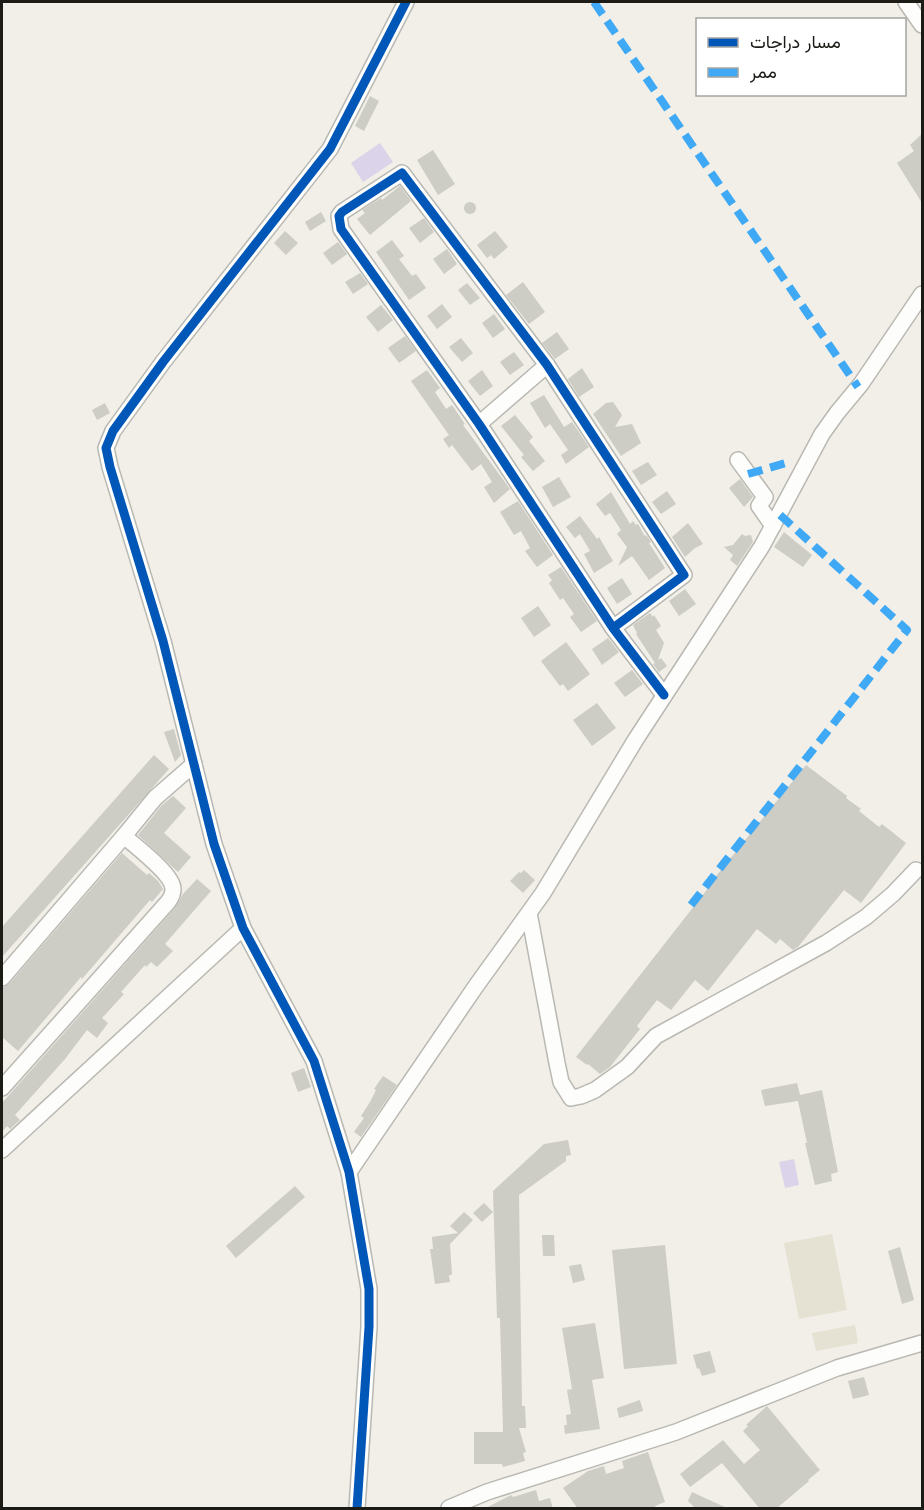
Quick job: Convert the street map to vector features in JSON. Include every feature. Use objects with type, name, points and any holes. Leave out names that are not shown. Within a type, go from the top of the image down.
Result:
[{"type":"street","points":[[357,1509],[369,1327],[369,1289],[349,1172],[314,1061],[243,928],[214,844],[163,641],[107,456],[108,440],[163,362],[330,149],[406,2]]},
{"type":"street","points":[[906,2],[922,26]]},
{"type":"street","points":[[613,628],[684,575],[547,365],[402,173],[342,212],[339,216],[341,229],[479,424],[613,628],[664,695]]},
{"type":"street","points":[[349,1172],[476,986],[529,913],[664,695],[705,636],[773,526],[827,427],[861,384],[922,294]]},
{"type":"street","points":[[479,424],[547,365]]},
{"type":"street","points":[[738,460],[765,497],[759,506],[773,526]]},
{"type":"street","points":[[2,978],[155,798],[194,764]]},
{"type":"street","points":[[2,1088],[174,891],[166,875],[124,836]]},
{"type":"street","points":[[529,913],[561,1082],[571,1098],[595,1089],[627,1067],[656,1036],[826,943],[866,917],[916,870]]},
{"type":"street","points":[[2,1150],[243,928]]},
{"type":"street","points":[[449,1509],[487,1492],[676,1432],[837,1368],[922,1344]]},
{"type":"shaded area","points":[[380,143],[393,162],[363,182],[351,163]]},
{"type":"shaded area","points":[[794,1159],[799,1185],[785,1188],[779,1162]]},
{"type":"shaded area","points":[[832,1234],[847,1310],[799,1319],[784,1243]]},
{"type":"shaded area","points":[[855,1325],[858,1343],[816,1351],[812,1333]]},
{"type":"building","points":[[370,96],[379,101],[364,131],[355,126]]},
{"type":"building","points":[[922,134],[922,203],[897,163],[914,151],[910,145]]},
{"type":"building","points":[[433,150],[455,184],[438,195],[417,160]]},
{"type":"building","points":[[400,186],[411,201],[370,235],[357,219],[365,213],[362,210],[381,198],[382,200]]},
{"type":"building","points":[[472,202],[476,208],[472,214],[468,214],[464,206]]},
{"type":"building","points":[[321,212],[326,221],[310,231],[305,222]]},
{"type":"building","points":[[424,218],[434,232],[420,243],[409,228]]},
{"type":"building","points":[[285,231],[298,243],[286,255],[274,243]]},
{"type":"building","points":[[495,231],[508,247],[494,259],[491,255],[487,258],[477,245]]},
{"type":"building","points":[[392,240],[404,256],[399,259],[412,276],[416,274],[426,288],[409,300],[376,252]]},
{"type":"building","points":[[338,242],[347,254],[332,265],[323,253]]},
{"type":"building","points":[[447,249],[457,264],[444,274],[433,259]]},
{"type":"building","points":[[360,273],[368,284],[353,294],[345,282]]},
{"type":"building","points":[[523,282],[545,312],[529,324],[506,295]]},
{"type":"building","points":[[467,283],[480,298],[470,305],[458,290]]},
{"type":"building","points":[[442,304],[452,317],[437,329],[427,316]]},
{"type":"building","points":[[381,305],[393,320],[378,332],[366,317]]},
{"type":"building","points":[[494,314],[505,329],[493,338],[482,323]]},
{"type":"building","points":[[557,332],[569,349],[555,359],[542,343]]},
{"type":"building","points":[[405,336],[416,351],[399,363],[388,348]]},
{"type":"building","points":[[461,338],[473,353],[462,362],[449,347]]},
{"type":"building","points":[[514,352],[524,365],[510,375],[500,362]]},
{"type":"building","points":[[582,368],[594,387],[579,397],[568,379]]},
{"type":"building","points":[[427,370],[440,388],[435,392],[446,409],[452,405],[465,424],[463,425],[510,489],[494,503],[484,487],[492,482],[481,464],[472,471],[452,445],[449,448],[443,439],[449,435],[411,381]]},
{"type":"building","points":[[482,370],[493,386],[480,396],[468,381]]},
{"type":"building","points":[[544,395],[564,427],[572,422],[589,447],[566,464],[561,455],[568,450],[550,424],[545,428],[530,403]]},
{"type":"building","points":[[613,402],[622,415],[615,427],[632,424],[641,443],[621,456],[593,414],[606,403]]},
{"type":"building","points":[[105,403],[110,413],[97,420],[92,410]]},
{"type":"building","points":[[515,415],[533,437],[529,441],[545,461],[533,471],[521,457],[524,455],[501,426]]},
{"type":"building","points":[[648,462],[657,475],[641,485],[632,471]]},
{"type":"building","points":[[559,477],[571,497],[553,507],[542,487]]},
{"type":"building","points":[[740,479],[753,497],[744,507],[729,488]]},
{"type":"building","points":[[667,491],[676,504],[661,514],[652,502]]},
{"type":"building","points":[[611,492],[630,524],[633,521],[636,525],[638,524],[647,536],[665,568],[649,580],[632,556],[618,566],[627,547],[617,534],[621,530],[610,513],[605,516],[596,504]]},
{"type":"building","points":[[518,501],[553,555],[537,567],[525,551],[530,548],[521,531],[514,535],[500,512]]},
{"type":"building","points":[[580,516],[597,539],[599,537],[613,561],[594,573],[584,554],[590,551],[580,534],[575,538],[566,527]]},
{"type":"building","points":[[688,523],[703,544],[685,557],[672,537]]},
{"type":"building","points":[[784,532],[812,555],[803,567],[774,547]]},
{"type":"building","points":[[742,534],[751,535],[753,542],[737,566],[730,560],[733,555],[724,547],[733,545]]},
{"type":"building","points":[[561,567],[597,621],[581,632],[570,617],[574,614],[563,598],[560,600],[549,583],[552,580],[548,575]]},
{"type":"building","points":[[622,578],[632,594],[617,604],[607,588]]},
{"type":"building","points":[[685,589],[696,604],[679,616],[669,601]]},
{"type":"building","points":[[538,606],[551,625],[534,637],[521,618]]},
{"type":"building","points":[[650,613],[661,626],[656,630],[664,643],[658,660],[661,658],[667,666],[659,672],[633,625]]},
{"type":"building","points":[[608,638],[619,652],[602,665],[592,649]]},
{"type":"building","points":[[566,642],[590,674],[568,691],[563,684],[560,686],[541,661]]},
{"type":"building","points":[[632,670],[643,684],[625,697],[614,683]]},
{"type":"building","points":[[597,703],[616,728],[592,746],[573,720]]},
{"type":"building","points":[[174,729],[181,755],[175,762],[164,732]]},
{"type":"building","points":[[154,755],[169,769],[2,957],[2,927]]},
{"type":"building","points":[[806,765],[847,796],[846,798],[861,809],[859,811],[879,827],[882,824],[906,843],[861,903],[844,890],[798,947],[793,950],[780,939],[776,944],[757,929],[708,991],[695,980],[671,1010],[657,1000],[637,1026],[640,1029],[610,1067],[600,1074],[576,1057],[708,886]]},
{"type":"building","points":[[173,796],[186,808],[164,833],[191,857],[178,872],[138,835],[162,805]]},
{"type":"building","points":[[122,853],[147,875],[149,873],[163,889],[152,902],[150,900],[82,979],[81,977],[18,1051],[2,1037],[2,988],[9,984]]},
{"type":"building","points":[[524,870],[535,880],[523,893],[510,881]]},
{"type":"building","points":[[197,879],[211,891],[165,944],[173,951],[157,967],[151,962],[146,967],[145,965],[121,992],[124,994],[102,1018],[108,1023],[97,1038],[87,1030],[65,1059],[15,1115],[20,1120],[10,1129],[7,1126],[2,1132],[2,1103],[175,908],[183,894]]},
{"type":"building","points":[[304,1068],[311,1087],[298,1092],[291,1073]]},
{"type":"building","points":[[383,1076],[397,1085],[361,1137],[354,1132],[364,1118],[361,1116]]},
{"type":"building","points":[[797,1083],[800,1095],[822,1090],[838,1172],[831,1174],[832,1181],[815,1185],[798,1101],[765,1106],[761,1090]]},
{"type":"building","points":[[568,1140],[571,1155],[566,1156],[566,1161],[519,1195],[522,1406],[525,1406],[526,1428],[519,1428],[526,1452],[523,1453],[525,1461],[503,1467],[502,1464],[474,1464],[474,1432],[503,1432],[493,1191],[544,1144]]},
{"type":"building","points":[[295,1186],[305,1197],[236,1258],[226,1246]]},
{"type":"building","points":[[484,1203],[493,1212],[482,1222],[473,1213]]},
{"type":"building","points":[[464,1212],[473,1220],[450,1244],[452,1275],[449,1275],[450,1282],[435,1284],[430,1249],[433,1249],[432,1237],[458,1233],[450,1226]]},
{"type":"building","points":[[542,1235],[554,1235],[555,1256],[543,1256]]},
{"type":"building","points":[[665,1245],[677,1364],[624,1369],[612,1250]]},
{"type":"building","points":[[900,1247],[914,1300],[902,1304],[888,1251]]},
{"type":"building","points":[[581,1264],[585,1280],[573,1283],[569,1266]]},
{"type":"building","points":[[595,1323],[604,1378],[592,1380],[600,1429],[565,1434],[566,1415],[571,1414],[567,1390],[572,1389],[562,1328]]},
{"type":"building","points":[[710,1351],[716,1372],[702,1376],[699,1368],[697,1369],[693,1355]]},
{"type":"building","points":[[864,1377],[869,1395],[853,1399],[848,1381]]},
{"type":"building","points":[[640,1400],[643,1411],[619,1418],[617,1408]]},
{"type":"building","points":[[767,1406],[820,1470],[776,1509],[760,1509],[722,1463],[690,1487],[680,1474],[723,1440],[744,1464],[760,1450],[743,1431],[748,1426],[746,1425]]},
{"type":"building","points":[[648,1452],[665,1502],[655,1506],[657,1509],[578,1509],[563,1488],[588,1471],[604,1466],[606,1474],[624,1468],[622,1461]]},
{"type":"building","points":[[536,1490],[539,1501],[550,1498],[553,1509],[484,1509],[511,1495],[513,1497]]},
{"type":"building","points":[[692,1492],[729,1509],[696,1509],[688,1501]]},
{"type":"marked path","points":[[594,2],[858,387]]},
{"type":"marked path","points":[[748,474],[789,462]]},
{"type":"marked path","points":[[691,905],[907,630],[779,514]]},
{"type":"cycle path","points":[[357,1508],[369,1327],[369,1289],[349,1172],[314,1061],[243,928],[214,844],[163,641],[106,448],[113,431],[163,362],[330,149],[406,2]]},
{"type":"cycle path","points":[[613,628],[684,575],[547,365],[402,173],[342,212],[339,216],[341,229],[479,424],[613,628],[664,695]]}]
